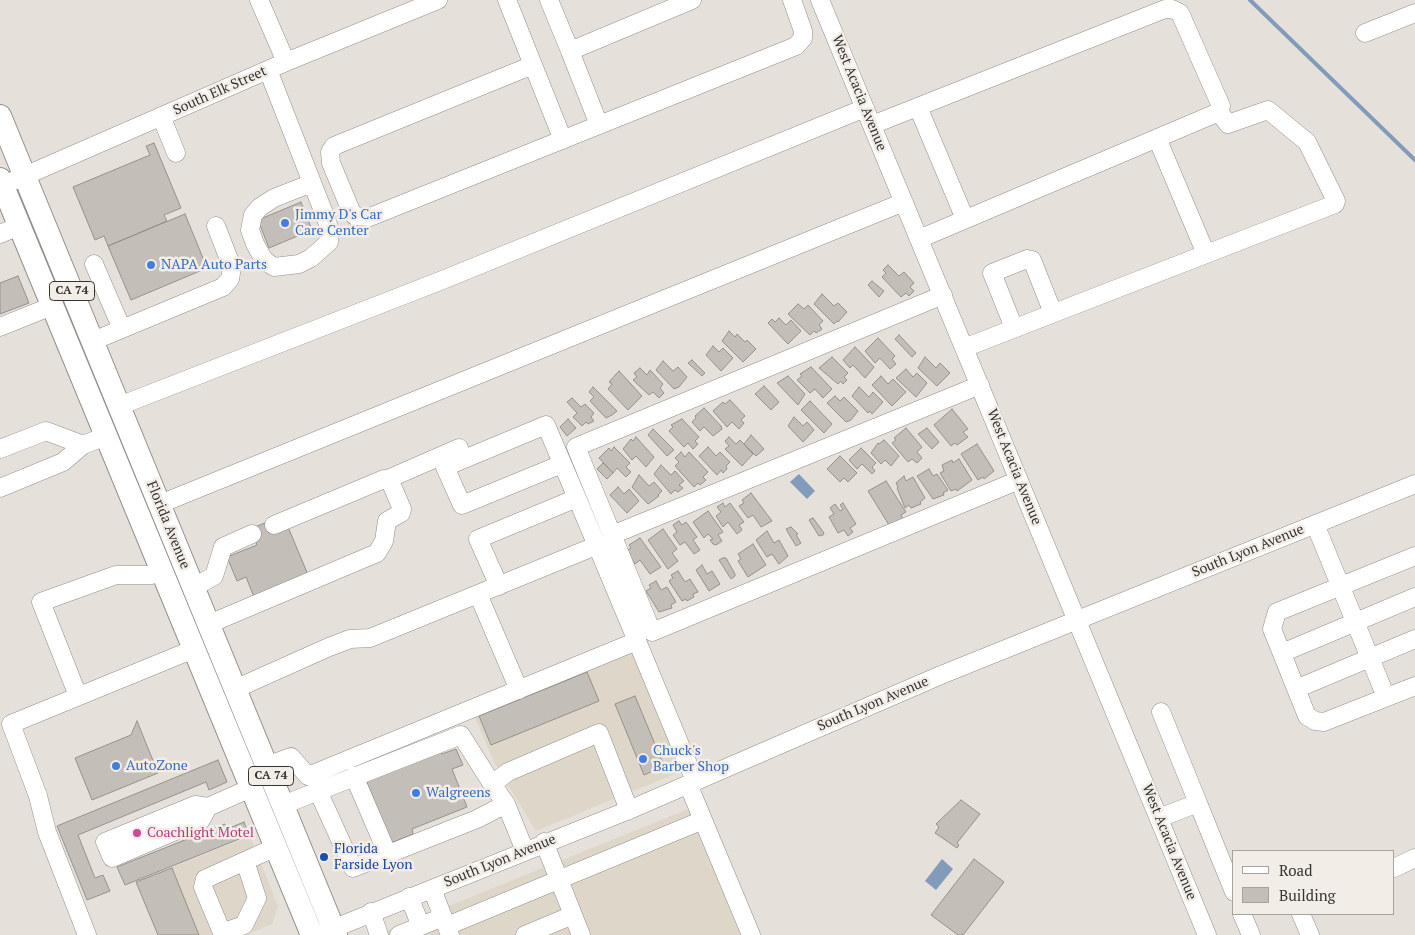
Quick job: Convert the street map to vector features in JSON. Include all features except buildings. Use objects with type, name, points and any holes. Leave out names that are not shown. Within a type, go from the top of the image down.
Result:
[{"type":"main road","name":"Florida Avenue","points":[[0,116],[283,805],[329,933]]},
{"type":"main road","name":"Florida Avenue","points":[[1,182],[10,230],[52,306],[312,935]]},
{"type":"main road","points":[[106,436],[115,433],[123,445],[179,577],[209,624]]},
{"type":"street","name":"South Elk Street","points":[[1,182],[25,176],[286,62],[438,0]]},
{"type":"street","points":[[506,0],[563,140]]},
{"type":"street","points":[[549,0],[599,125]]},
{"type":"street","points":[[570,50],[692,0]]},
{"type":"street","points":[[532,65],[337,144],[330,152],[331,163],[353,214],[366,218],[796,46],[803,38],[803,31],[792,0]]},
{"type":"street","name":"West Acacia Avenue","points":[[820,0],[1207,935]]},
{"type":"street","points":[[262,1],[286,62]]},
{"type":"street","points":[[872,125],[1156,13],[1172,9],[1180,13],[1221,106],[1220,112],[1228,124],[1268,110],[1307,142],[1336,201],[1335,204],[964,348]]},
{"type":"street","points":[[1365,33],[1415,13]]},
{"type":"street","points":[[268,70],[327,221],[330,231],[328,242],[322,250],[300,264],[274,267],[264,260],[255,244],[250,230],[253,215],[260,207],[274,198],[312,183]]},
{"type":"street","points":[[918,106],[965,219]]},
{"type":"street","points":[[120,406],[449,278],[865,108]]},
{"type":"street","points":[[919,239],[1220,112]]},
{"type":"street","points":[[161,116],[176,153]]},
{"type":"street","points":[[1157,138],[1206,254]]},
{"type":"street","points":[[160,504],[904,202]]},
{"type":"street","points":[[93,341],[223,287],[230,279],[232,267],[216,226]]},
{"type":"street","points":[[1014,328],[992,273],[1027,259],[1032,260],[1053,313]]},
{"type":"street","points":[[94,264],[122,329]]},
{"type":"street","points":[[942,295],[576,448],[652,632],[1019,480]]},
{"type":"street","points":[[0,327],[52,306]]},
{"type":"street","points":[[612,535],[980,385]]},
{"type":"street","points":[[274,525],[542,414],[637,641],[692,783],[704,820],[751,935]]},
{"type":"street","points":[[546,424],[445,467],[462,505],[562,464]]},
{"type":"street","points":[[0,449],[46,431],[83,445]]},
{"type":"street","points":[[0,488],[63,462],[83,445],[106,436]]},
{"type":"street","points":[[209,624],[377,553],[384,541],[387,521],[401,513],[402,509],[388,479]]},
{"type":"street","name":"South Lyon Avenue","points":[[329,933],[370,912],[544,842],[630,810],[940,675],[1415,484]]},
{"type":"street","points":[[498,586],[478,540],[577,498]]},
{"type":"street","points":[[1315,524],[1386,697]]},
{"type":"street","points":[[194,587],[214,576],[223,547],[252,534]]},
{"type":"street","points":[[235,689],[329,647],[350,639],[370,638],[598,545]]},
{"type":"street","points":[[1415,556],[1278,612],[1272,629],[1307,716],[1315,721],[1324,722],[1415,686]]},
{"type":"street","points":[[78,696],[41,602],[116,575],[151,575],[162,571]]},
{"type":"street","points":[[478,594],[519,690]]},
{"type":"street","points":[[1282,653],[1415,597]]},
{"type":"street","points":[[1296,689],[1415,639]]},
{"type":"street","points":[[267,766],[291,757],[308,776],[637,641]]},
{"type":"street","points":[[87,935],[47,832],[38,796],[11,724],[194,649]]},
{"type":"street","points":[[1161,712],[1232,887]]},
{"type":"street","points":[[492,784],[508,772],[599,733],[630,810]]},
{"type":"street","points":[[283,805],[461,735],[506,804],[525,851]]},
{"type":"street","points":[[354,776],[388,855]]},
{"type":"street","points":[[208,807],[200,820],[112,858],[105,842],[194,805],[208,807],[252,788]]},
{"type":"street","points":[[318,791],[352,868],[477,820],[506,804]]},
{"type":"street","points":[[1159,818],[1198,803]]},
{"type":"street","points":[[399,935],[421,926],[446,926],[704,820]]},
{"type":"street","points":[[544,842],[581,935]]},
{"type":"street","points":[[245,861],[257,898],[252,913],[244,925],[222,934],[203,887],[204,879],[276,847]]},
{"type":"street","points":[[1395,868],[1415,858]]},
{"type":"street","points":[[432,888],[446,926]]},
{"type":"street","points":[[409,897],[421,926]]},
{"type":"street","points":[[370,912],[379,935]]},
{"type":"street","points":[[525,935],[573,915]]},
{"type":"street","points":[[1242,915],[1251,935]]},
{"type":"street","points":[[1301,915],[1310,935]]},
{"type":"shaded area","points":[[632,648],[682,771],[536,831],[495,764],[474,715]]},
{"type":"shaded area","points":[[706,802],[761,935],[377,935]]},
{"type":"shaded area","points":[[250,836],[278,906],[272,924],[246,935],[158,935],[136,882]]},
{"type":"water","points":[[799,474],[815,491],[807,499],[790,482]]},
{"type":"water","points":[[942,859],[953,869],[936,890],[925,881]]},
{"type":"waterway","points":[[1250,0],[1415,160]]},
{"type":"place","name":"Jimmy D's Car Care Center","points":[[285,223]]},
{"type":"place","name":"NAPA Auto Parts","points":[[151,265]]},
{"type":"place","name":"Chuck's Barber Shop","points":[[643,759]]},
{"type":"place","name":"AutoZone","points":[[116,766]]},
{"type":"place","name":"Walgreens","points":[[416,793]]},
{"type":"place","name":"Coachlight Motel","points":[[137,833]]},
{"type":"place","name":"Florida Farside Lyon","points":[[324,857]]}]
